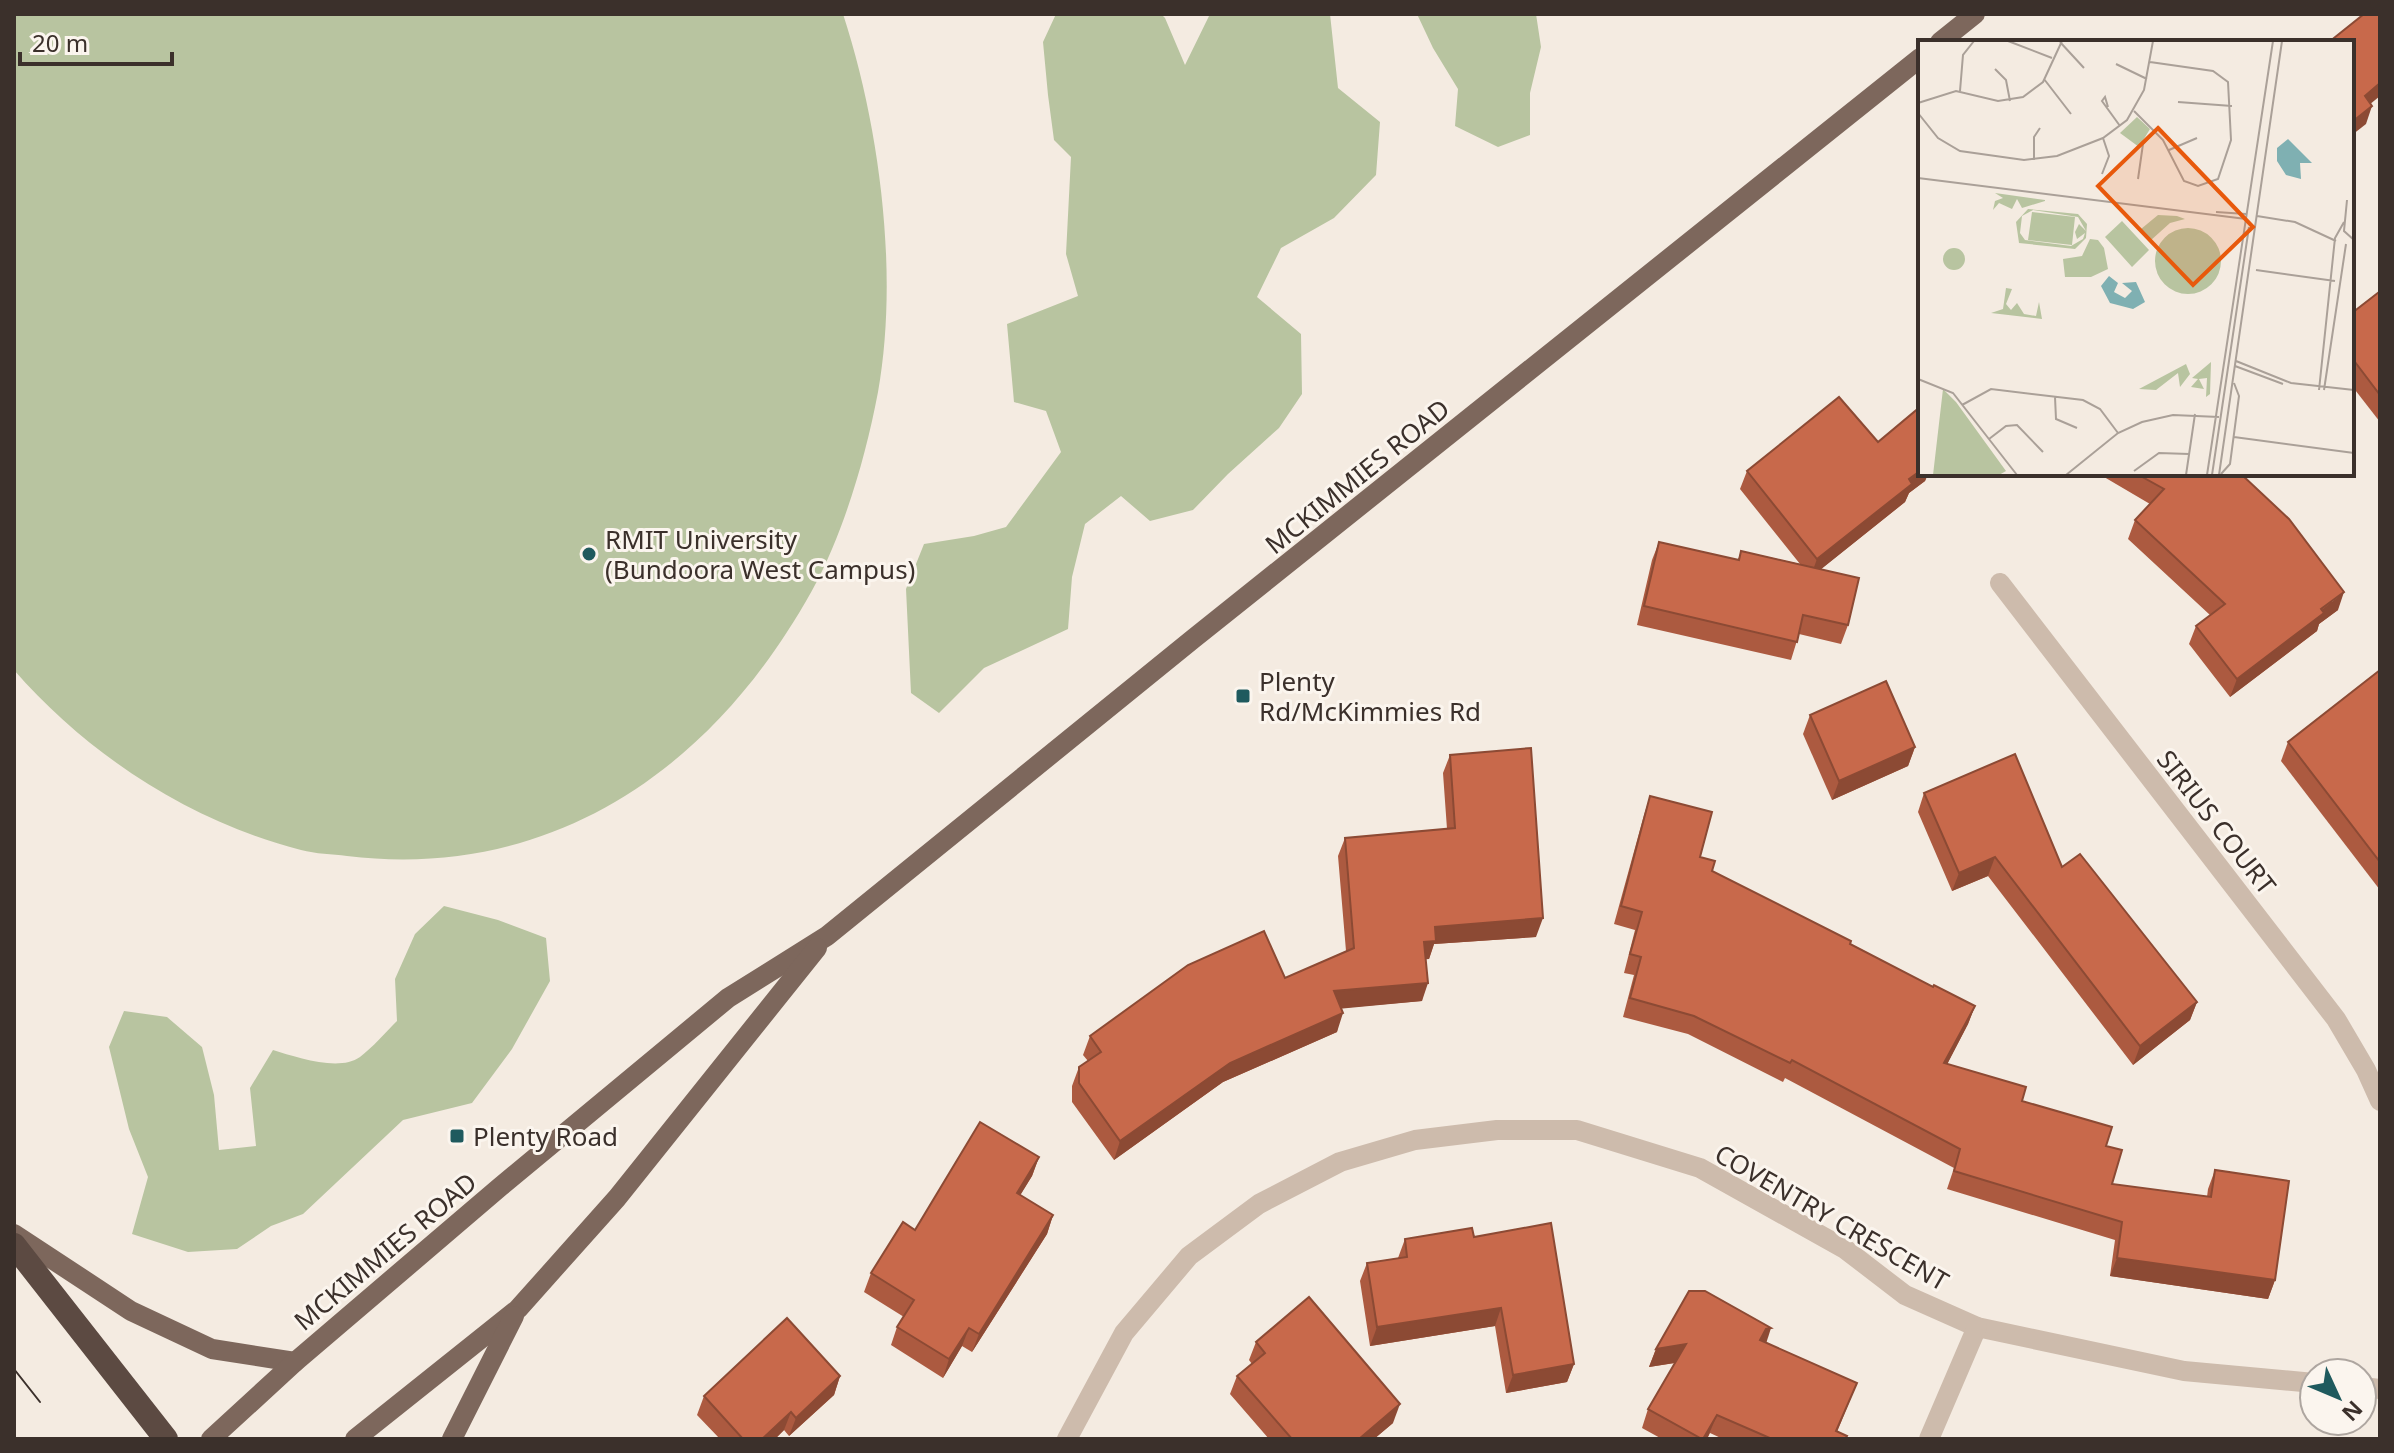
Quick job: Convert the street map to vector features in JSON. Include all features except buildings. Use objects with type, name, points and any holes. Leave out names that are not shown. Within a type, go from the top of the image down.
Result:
[{"type":"highway","points":[[14,1245],[166,1439]]},
{"type":"main road","points":[[1942,40],[1975,14]]},
{"type":"main road","name":"MCKIMMIES ROAD","points":[[211,1439],[295,1362],[500,1187],[728,998],[827,936],[1918,60]]},
{"type":"main road","name":"MCKIMMIES ROAD","points":[[355,1439],[518,1309],[617,1198],[827,936]]},
{"type":"main road","points":[[14,1234],[131,1311],[212,1349],[295,1362]]},
{"type":"main road","points":[[452,1439],[518,1309]]},
{"type":"street","name":"SIRIUS COURT","points":[[2000,583],[2336,1019],[2380,1101]]},
{"type":"street","name":"COVENTRY CRESCENT","points":[[1067,1439],[1124,1333],[1189,1256],[1259,1204],[1340,1162],[1429,1138],[1497,1130],[1577,1130],[1700,1168],[1845,1249],[1905,1295],[1977,1327],[2184,1371],[2298,1382]]},
{"type":"street","points":[[1929,1439],[1977,1327]]},
{"type":"green space","points":[[14,14],[843,14],[867,104],[882,202],[887,299],[878,392],[853,491],[840,530],[817,581],[787,632],[747,687],[703,735],[654,777],[600,810],[542,836],[481,852],[416,859],[347,856],[307,851],[260,838],[181,803],[108,757],[43,701],[14,670]]},
{"type":"green space","points":[[1056,14],[1161,14],[1185,65],[1210,14],[1330,14],[1338,88],[1380,122],[1376,175],[1334,218],[1281,248],[1257,297],[1301,334],[1302,394],[1279,428],[1193,510],[1150,521],[1121,496],[1085,524],[1072,577],[1068,629],[984,668],[939,713],[911,693],[906,589],[924,544],[1006,527],[1061,452],[1046,411],[1014,402],[1007,324],[1078,296],[1066,254],[1071,157],[1054,140],[1043,42]]},
{"type":"green space","points":[[1417,14],[1536,14],[1541,47],[1530,93],[1530,135],[1498,147],[1455,126],[1458,89]]},
{"type":"green space","points":[[444,906],[498,920],[546,938],[550,981],[512,1049],[472,1103],[403,1120],[303,1214],[271,1226],[237,1249],[188,1252],[132,1234],[148,1177],[129,1129],[109,1047],[124,1011],[167,1017],[202,1047],[214,1095],[219,1150],[256,1146],[250,1088],[273,1050],[329,1063],[351,1061],[365,1053],[397,1021],[395,979],[415,934]]},
{"type":"tram line","points":[[14,1369],[40,1402]]},
{"type":"place","name":"RMIT University (Bundoora West Campus)","points":[[589,554]]},
{"type":"place","name":"Plenty Rd/McKimmies Rd","points":[[1243,696]]},
{"type":"place","name":"Plenty Road","points":[[457,1136]]}]
